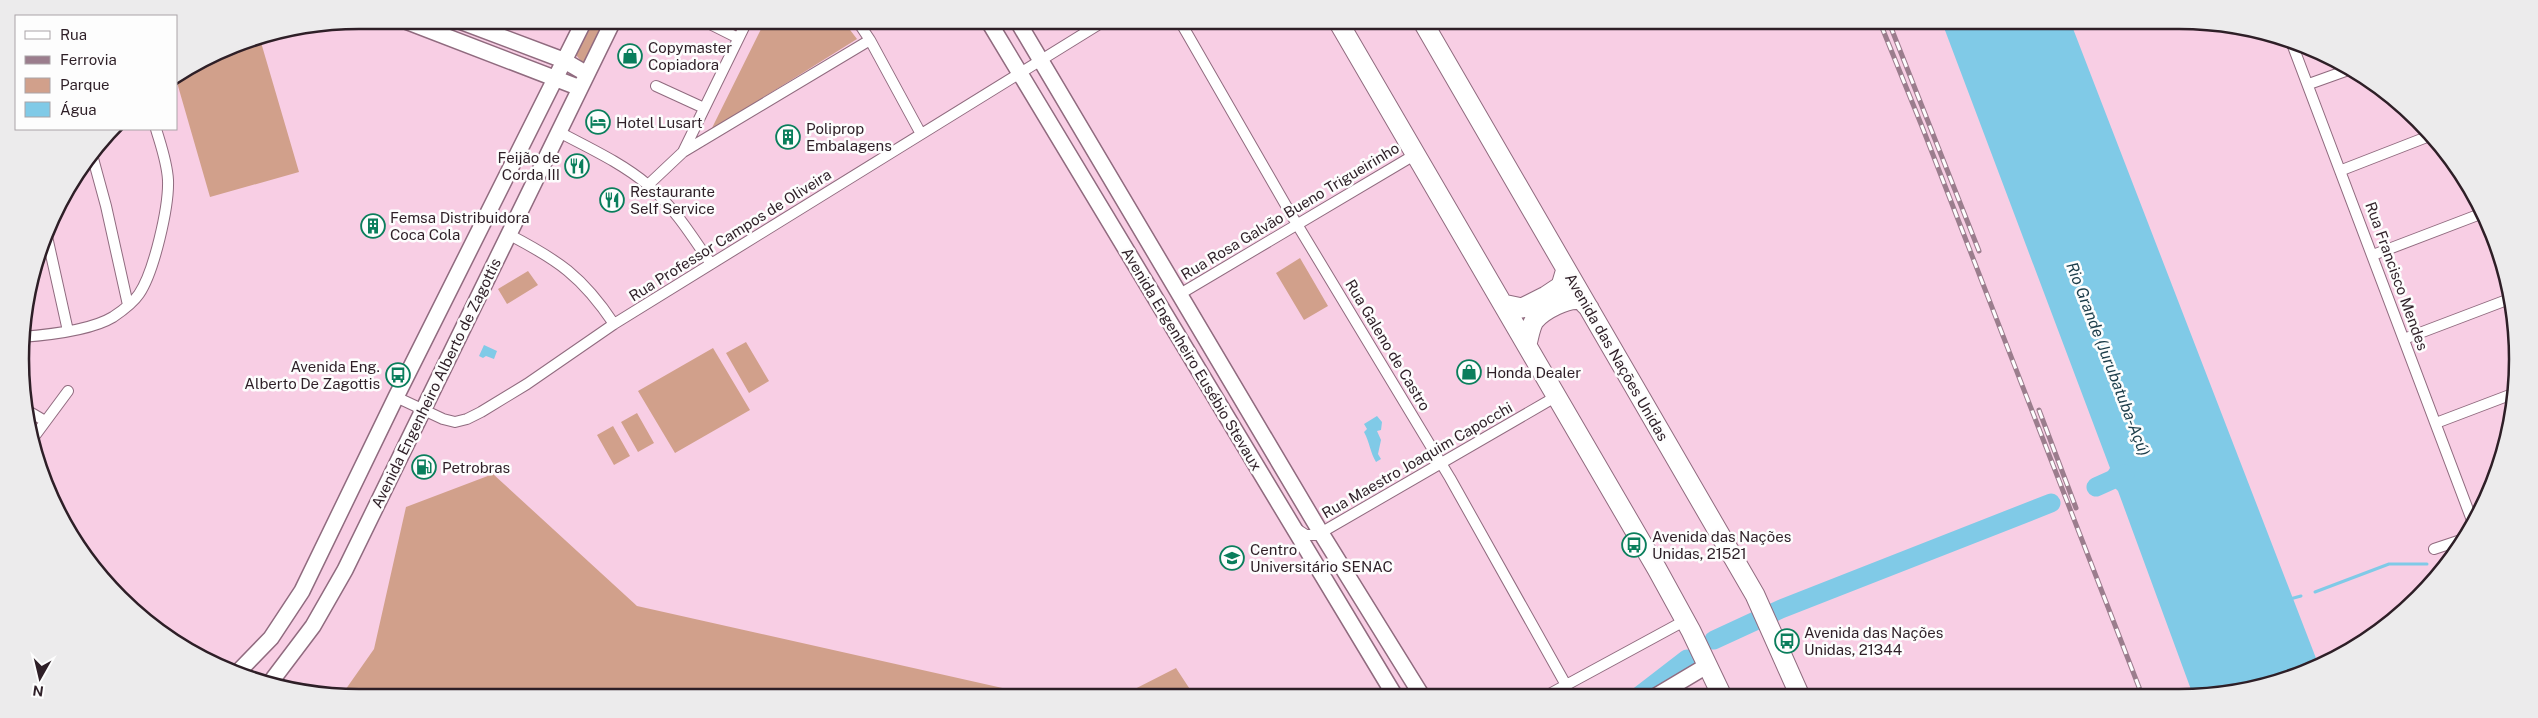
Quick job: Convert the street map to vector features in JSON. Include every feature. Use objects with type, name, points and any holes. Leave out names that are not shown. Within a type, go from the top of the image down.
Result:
[{"type":"highway","points":[[1343,29],[1504,304],[1688,625],[1719,689]]},
{"type":"highway","name":"Avenida das Nações Unidas","points":[[1427,29],[1755,595],[1797,689]]},
{"type":"highway","points":[[1504,304],[1522,308],[1546,296],[1564,281],[1566,269]]},
{"type":"highway","points":[[1527,344],[1532,326],[1539,317],[1572,299],[1582,300],[1589,308]]},
{"type":"main road","points":[[426,29],[580,88]]},
{"type":"main road","points":[[481,29],[563,60],[587,74]]},
{"type":"main road","name":"Avenida Engenheiro Alberto de Zagottis","points":[[242,668],[271,638],[302,591],[396,397],[580,29]]},
{"type":"main road","name":"Avenida Engenheiro Alberto de Zagottis","points":[[274,678],[313,626],[340,578],[609,29]]},
{"type":"main road","name":"Avenida Engenheiro Eusébio Stevaux","points":[[993,29],[1391,689]]},
{"type":"main road","name":"Avenida Engenheiro Eusébio Stevaux","points":[[1022,29],[1321,532],[1418,689]]},
{"type":"main road","points":[[512,62],[522,59],[525,50],[523,45]]},
{"type":"main road","points":[[1058,137],[1082,138],[1093,149]]},
{"type":"main road","points":[[1666,689],[1706,661]]},
{"type":"street","points":[[720,29],[738,38]]},
{"type":"street","points":[[683,152],[743,29]]},
{"type":"street","points":[[863,29],[921,134]]},
{"type":"street","name":"Rua Professor Campos de Oliveira","points":[[396,397],[443,420],[454,422],[467,419],[527,384],[614,324],[1090,29]]},
{"type":"street","name":"Rua Galeno de Castro","points":[[1184,29],[1297,224],[1441,462],[1566,685]]},
{"type":"street","points":[[648,185],[683,152],[870,40]]},
{"type":"street","name":"Rua Francisco Mendes","points":[[2295,50],[2342,170],[2470,515]]},
{"type":"street","points":[[2309,84],[2342,72]]},
{"type":"street","points":[[656,86],[704,108]]},
{"type":"street","points":[[29,337],[100,324],[128,305],[138,295],[147,279],[167,198],[168,180],[165,157],[156,130]]},
{"type":"street","points":[[559,132],[603,156],[648,185],[687,228],[711,264]]},
{"type":"street","points":[[2342,170],[2424,138]]},
{"type":"street","name":"Rua Rosa Galvão Bueno Trigueirinho","points":[[1180,294],[1416,154]]},
{"type":"street","points":[[95,161],[128,305]]},
{"type":"street","points":[[2373,255],[2476,216]]},
{"type":"street","points":[[508,234],[547,254],[580,280],[614,324]]},
{"type":"street","points":[[49,246],[68,331]]},
{"type":"street","points":[[2404,339],[2504,301]]},
{"type":"street","points":[[37,432],[68,391]]},
{"type":"street","name":"Rua Maestro Joaquim Capocchi","points":[[1292,526],[1306,535],[1317,535],[1557,396]]},
{"type":"street","points":[[2436,422],[2507,397]]},
{"type":"street","points":[[34,415],[45,421]]},
{"type":"street","points":[[2434,549],[2454,542]]},
{"type":"street","points":[[1559,689],[1688,625]]},
{"type":"green space","points":[[590,29],[604,29],[586,61],[582,62],[576,55]]},
{"type":"green space","points":[[761,29],[849,29],[857,39],[711,130]]},
{"type":"green space","points":[[261,44],[299,172],[210,197],[178,83],[213,63]]},
{"type":"green space","points":[[1300,258],[1328,306],[1304,320],[1276,273]]},
{"type":"green space","points":[[528,271],[538,285],[507,304],[498,289]]},
{"type":"green space","points":[[746,342],[769,381],[749,393],[726,353]]},
{"type":"green space","points":[[713,348],[750,410],[675,453],[638,391]]},
{"type":"green space","points":[[637,413],[654,443],[638,452],[621,422]]},
{"type":"green space","points":[[613,426],[630,456],[614,465],[597,435]]},
{"type":"green space","points":[[493,474],[637,606],[1007,689],[346,689],[374,649],[406,507]]},
{"type":"green space","points":[[1176,668],[1190,689],[1135,689]]},
{"type":"water","name":"Rio Grande (Jurubatuba-Açú)","points":[[1945,29],[2073,29],[2316,659],[2285,672],[2264,678],[2243,683],[2191,689],[2118,491],[2114,487],[2103,485],[2103,479],[2110,468]]},
{"type":"water","points":[[484,345],[497,351],[494,359],[479,356]]},
{"type":"water","points":[[1377,416],[1382,422],[1381,430],[1377,431],[1381,440],[1378,454],[1381,459],[1376,462],[1364,432],[1367,429],[1364,424]]},
{"type":"waterway","points":[[2096,487],[2125,474]]},
{"type":"waterway","points":[[1714,640],[1781,609],[2051,503]]},
{"type":"waterway","points":[[2315,592],[2389,564],[2427,564]]},
{"type":"waterway","points":[[2290,599],[2301,596]]},
{"type":"waterway","points":[[1648,689],[1687,659]]},
{"type":"railway","points":[[1883,29],[2140,689]]},
{"type":"railway","points":[[1892,29],[1979,251]]},
{"type":"railway","points":[[2039,410],[2076,508]]},
{"type":"place","name":"Copymaster Copiadora","points":[[630,56]]},
{"type":"place","name":"Hotel Lusart","points":[[598,122]]},
{"type":"place","name":"Poliprop Embalagens","points":[[788,137]]},
{"type":"place","name":"Feijão de Corda III","points":[[577,166]]},
{"type":"place","name":"Restaurante Self Service","points":[[612,200]]},
{"type":"place","name":"Femsa Distribuidora Coca Cola","points":[[373,226]]},
{"type":"place","name":"Honda Dealer","points":[[1469,372]]},
{"type":"place","name":"Avenida Eng. Alberto De Zagottis","points":[[398,375]]},
{"type":"place","name":"Petrobras","points":[[424,467]]},
{"type":"place","name":"Avenida das Nações Unidas, 21521","points":[[1634,545]]},
{"type":"place","name":"Centro Universitário SENAC","points":[[1232,558]]},
{"type":"place","name":"Avenida das Nações Unidas, 21344","points":[[1787,641]]}]
